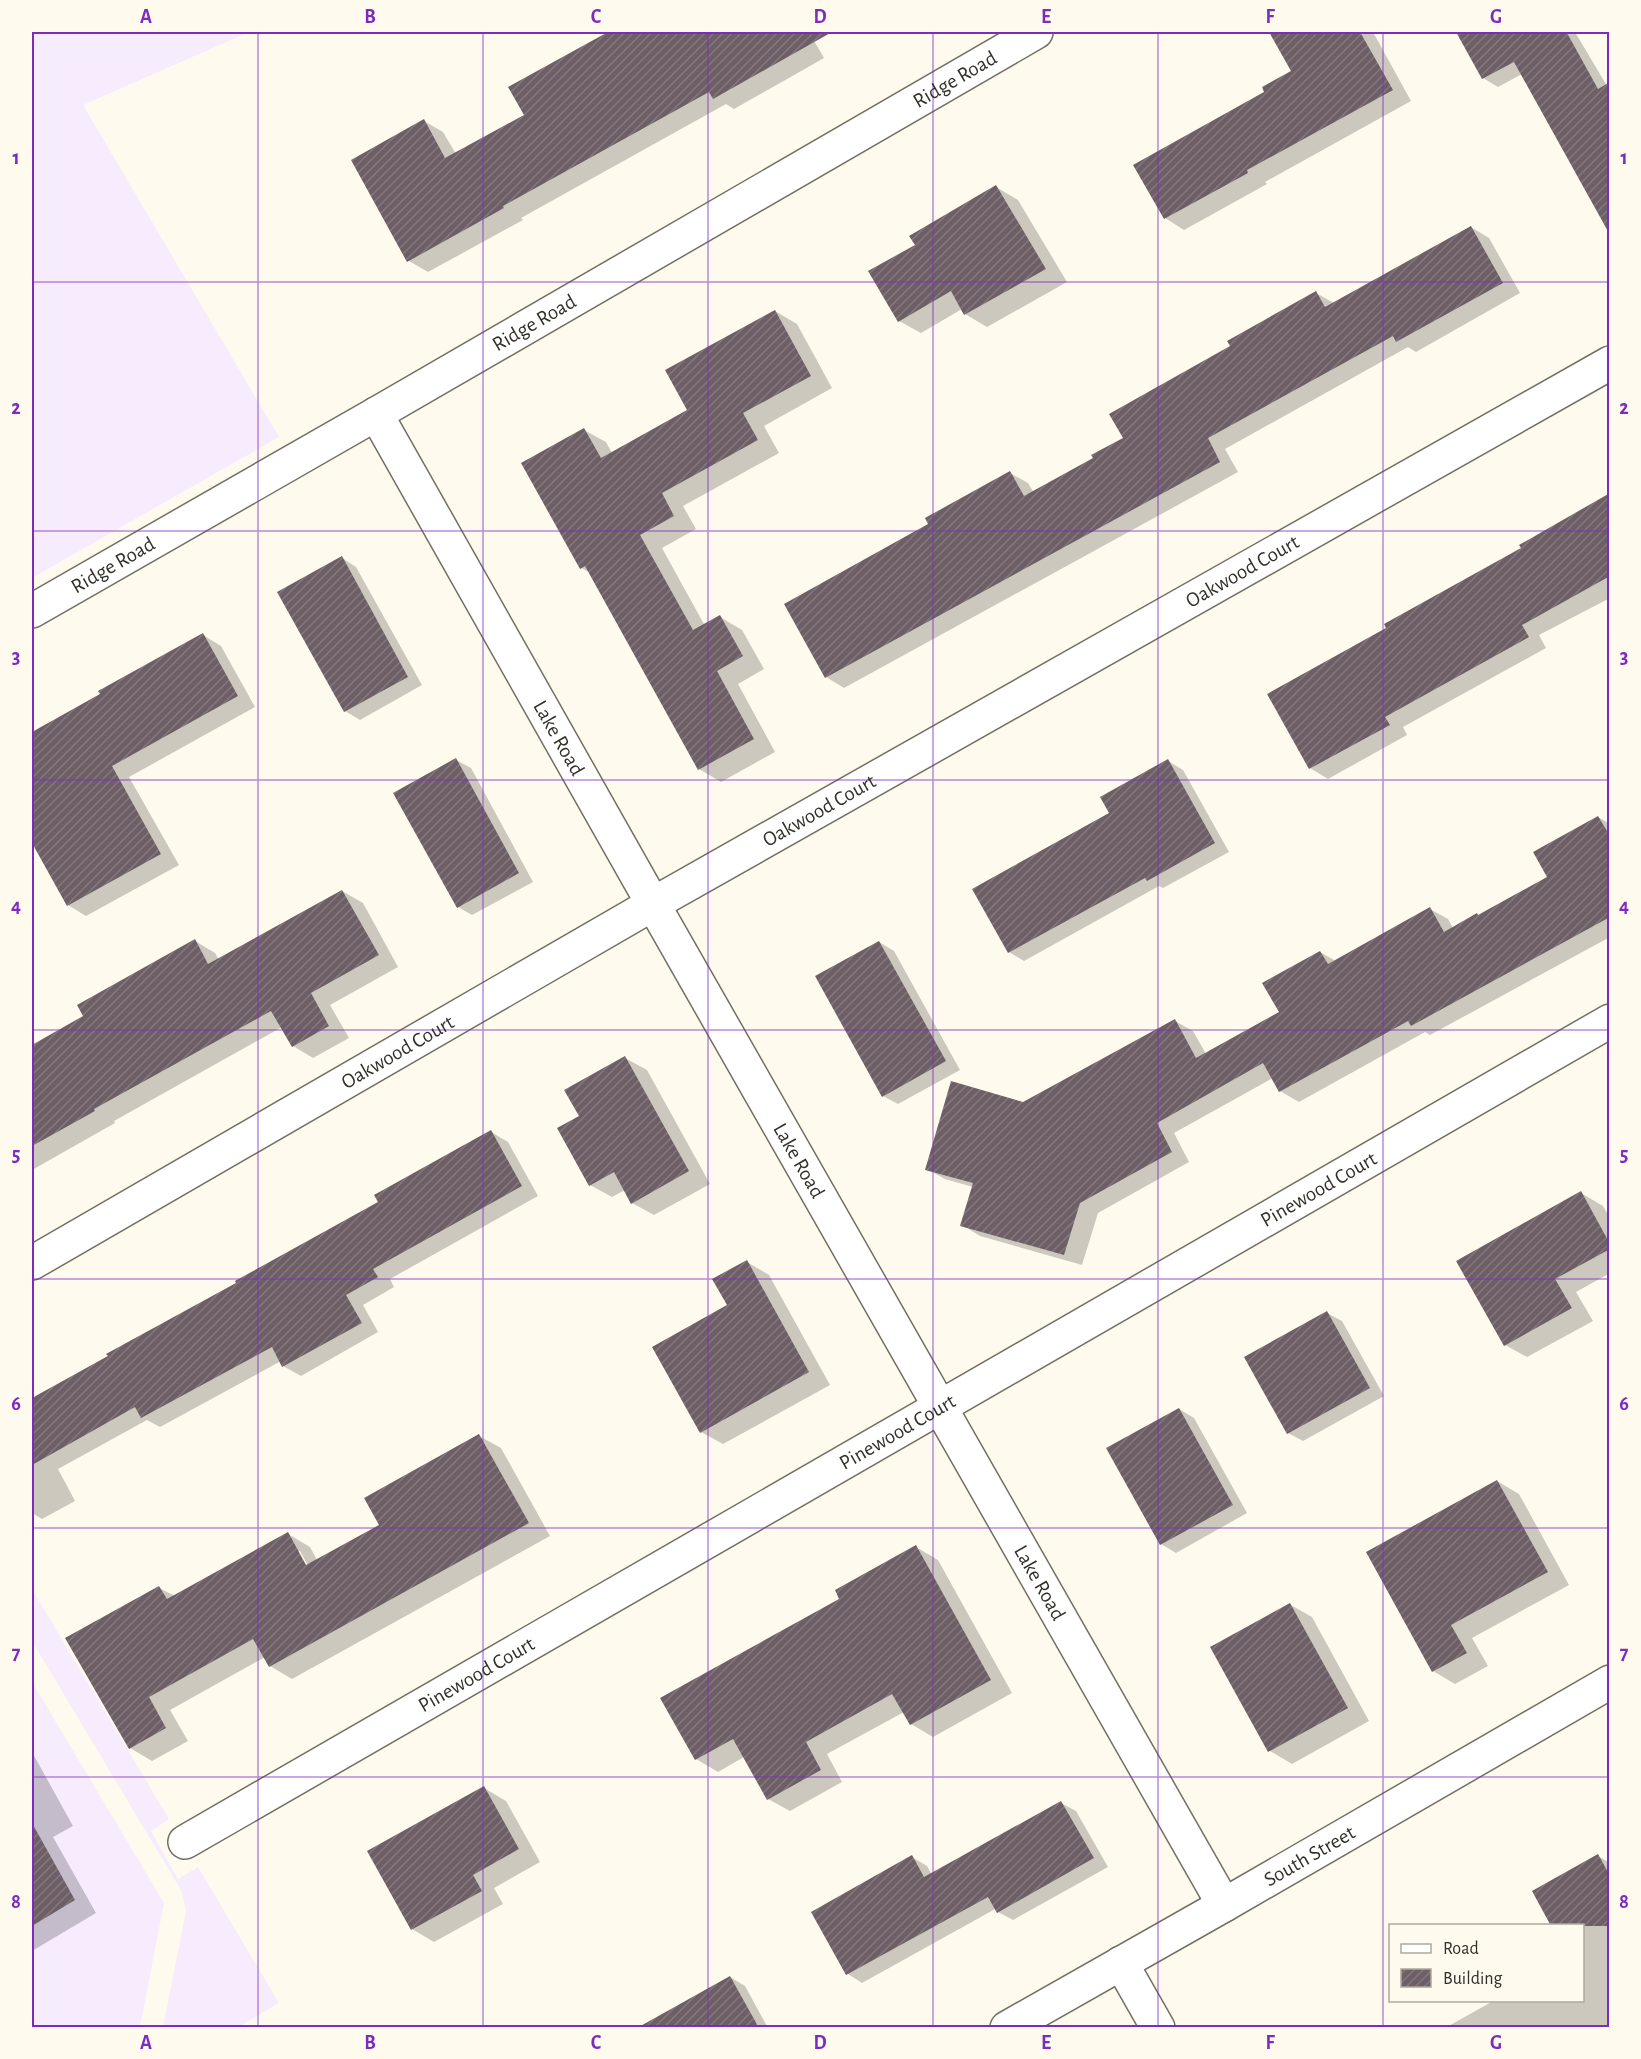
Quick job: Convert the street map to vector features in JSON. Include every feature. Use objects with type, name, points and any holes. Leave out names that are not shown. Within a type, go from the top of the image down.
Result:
[{"type":"street","name":"Ridge Road","points":[[32,610],[1036,32]]},
{"type":"street","name":"Oakwood Court","points":[[32,1263],[653,904],[1610,363]]},
{"type":"street","name":"Lake Road","points":[[376,414],[1224,1905]]},
{"type":"street","name":"Pinewood Court","points":[[185,1842],[1610,1021]]},
{"type":"street","name":"South Street","points":[[1007,2028],[1610,1682]]},
{"type":"street","points":[[1121,1963],[1158,2028]]},
{"type":"shaded area","points":[[32,32],[249,32],[83,105],[279,437],[32,578]]},
{"type":"shaded area","points":[[32,1589],[169,1819],[151,1831],[178,1879],[198,1867],[279,2003],[238,2027],[163,2027],[186,1911],[182,1892],[32,1641]]},
{"type":"shaded area","points":[[32,1682],[164,1903],[140,2027],[32,2027]]},
{"type":"building","points":[[608,32],[832,32],[713,99],[709,92],[407,262],[351,160],[424,119],[445,158],[524,115],[508,87]]},
{"type":"building","points":[[1269,32],[1360,32],[1393,90],[1247,170],[1248,173],[1164,219],[1133,165],[1264,92],[1262,87],[1291,71]]},
{"type":"building","points":[[1456,32],[1569,32],[1567,33],[1598,89],[1610,82],[1610,235],[1514,62],[1482,79]]},
{"type":"building","points":[[996,185],[1046,269],[964,315],[951,291],[898,322],[868,271],[915,245],[909,236]]},
{"type":"building","points":[[1471,226],[1503,283],[1396,342],[1393,336],[1208,438],[1220,462],[825,678],[784,604],[928,524],[925,518],[1010,471],[1024,496],[1093,458],[1091,455],[1123,438],[1109,414],[1230,346],[1227,341],[1316,291],[1325,307]]},
{"type":"building","points":[[775,310],[811,376],[743,413],[758,440],[662,493],[674,516],[640,535],[693,630],[720,615],[743,656],[717,671],[754,739],[698,770],[585,566],[580,569],[521,463],[584,428],[601,458],[687,410],[665,370]]},
{"type":"building","points":[[1610,493],[1610,576],[1522,625],[1529,637],[1385,717],[1390,725],[1309,769],[1267,694],[1386,628],[1384,624],[1521,548],[1519,545]]},
{"type":"building","points":[[342,556],[408,677],[344,712],[277,592]]},
{"type":"building","points":[[203,633],[238,696],[112,766],[161,854],[67,906],[32,843],[32,732],[100,694],[98,691]]},
{"type":"building","points":[[456,758],[519,873],[457,908],[393,793]]},
{"type":"building","points":[[1168,759],[1215,843],[1147,881],[1145,878],[1008,953],[972,889],[1109,813],[1100,797]]},
{"type":"building","points":[[1598,816],[1610,836],[1610,917],[1411,1026],[1408,1021],[1279,1092],[1263,1063],[1157,1123],[1172,1152],[1080,1203],[1064,1255],[960,1226],[973,1183],[925,1170],[951,1081],[1023,1102],[1175,1019],[1196,1058],[1279,1012],[1262,983],[1320,951],[1328,964],[1430,907],[1444,932],[1547,877],[1533,852]]},
{"type":"building","points":[[342,890],[379,955],[311,993],[329,1026],[292,1047],[271,1011],[32,1146],[32,1045],[83,1016],[77,1005],[195,939],[208,964]]},
{"type":"building","points":[[879,941],[946,1061],[882,1097],[815,976]]},
{"type":"building","points":[[625,1056],[689,1171],[631,1204],[614,1172],[589,1186],[557,1128],[579,1116],[564,1090]]},
{"type":"building","points":[[491,1130],[522,1186],[373,1269],[378,1277],[346,1295],[362,1323],[282,1367],[272,1347],[141,1418],[135,1407],[32,1465],[32,1398],[108,1356],[106,1354],[378,1202],[374,1195]]},
{"type":"building","points":[[1581,1191],[1610,1244],[1610,1249],[1555,1279],[1572,1308],[1504,1346],[1456,1261]]},
{"type":"building","points":[[747,1260],[809,1372],[700,1433],[652,1347],[727,1305],[712,1279]]},
{"type":"building","points":[[1327,1311],[1370,1388],[1287,1434],[1244,1357]]},
{"type":"building","points":[[1179,1408],[1233,1505],[1160,1545],[1106,1448]]},
{"type":"building","points":[[479,1434],[529,1523],[269,1667],[253,1639],[149,1697],[166,1728],[129,1749],[65,1638],[159,1586],[167,1599],[288,1532],[306,1565],[379,1525],[364,1498]]},
{"type":"building","points":[[1497,1480],[1548,1572],[1451,1625],[1467,1653],[1432,1672],[1366,1552]]},
{"type":"building","points":[[916,1545],[991,1680],[910,1725],[892,1694],[806,1742],[821,1770],[767,1800],[733,1739],[695,1760],[660,1698],[839,1599],[835,1590]]},
{"type":"building","points":[[1290,1603],[1348,1708],[1268,1752],[1210,1647]]},
{"type":"building","points":[[484,1786],[519,1849],[473,1875],[482,1891],[411,1930],[367,1851]]},
{"type":"building","points":[[1061,1801],[1094,1858],[997,1913],[988,1897],[846,1975],[811,1912],[912,1855],[924,1877]]},
{"type":"building","points":[[32,1823],[75,1900],[32,1926]]},
{"type":"building","points":[[1598,1854],[1610,1876],[1610,1926],[1550,1924],[1532,1891]]},
{"type":"building","points":[[730,1976],[759,2028],[637,2028]]}]
